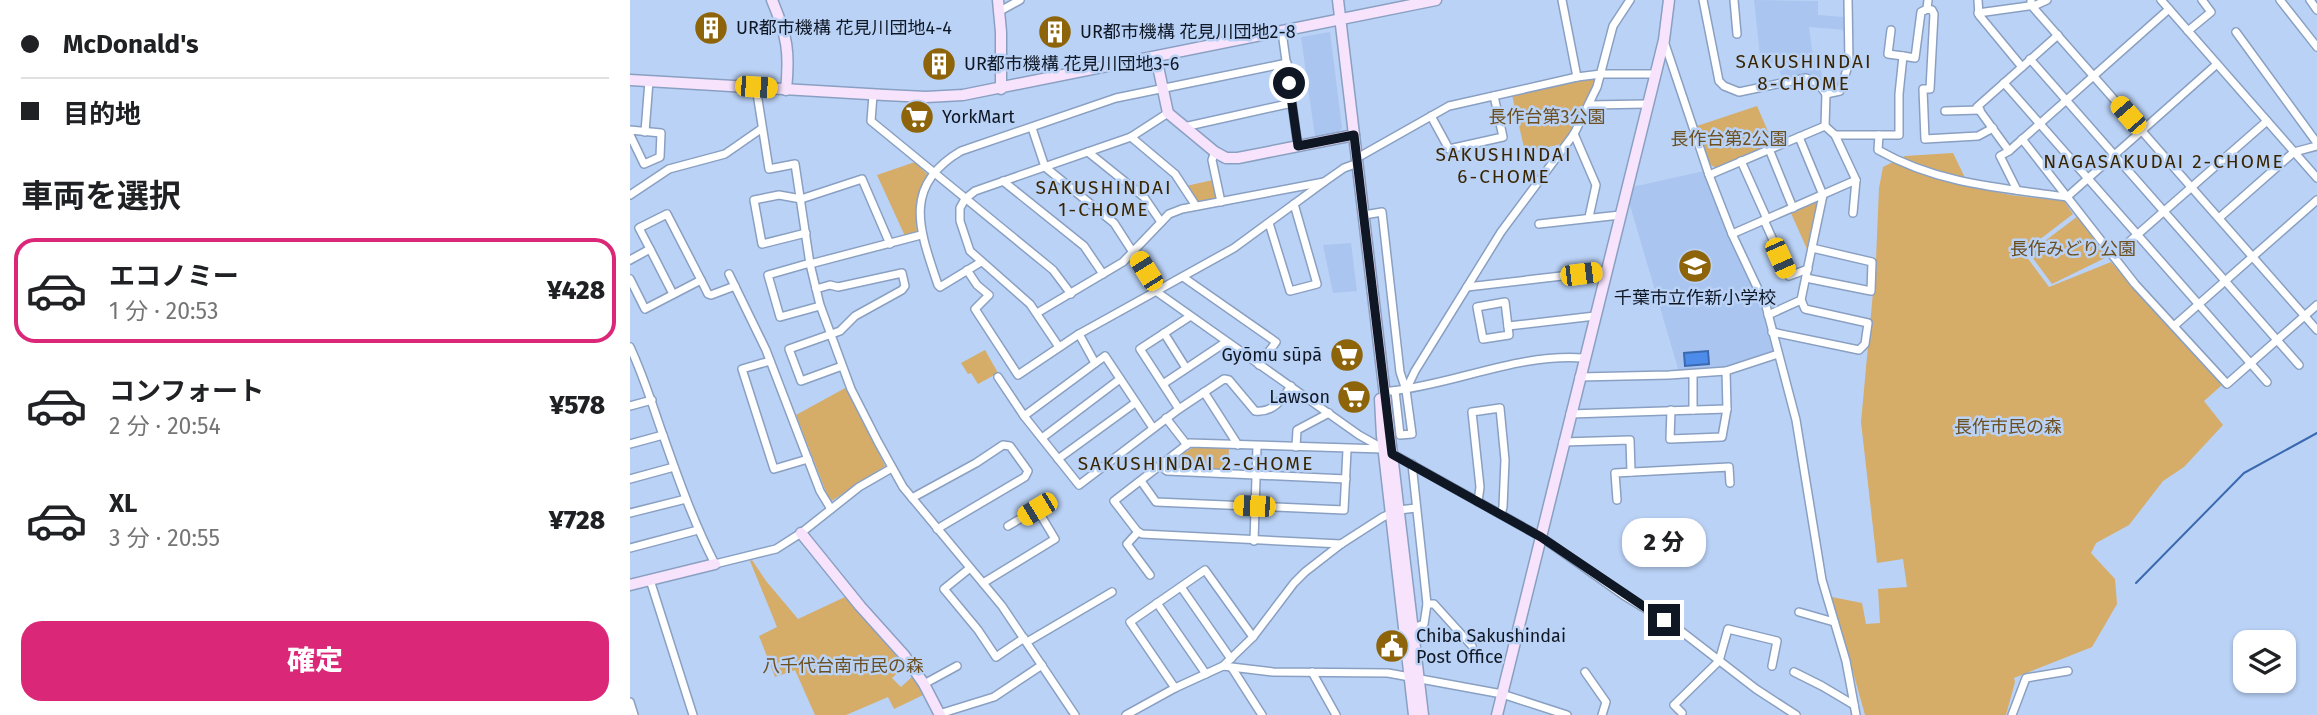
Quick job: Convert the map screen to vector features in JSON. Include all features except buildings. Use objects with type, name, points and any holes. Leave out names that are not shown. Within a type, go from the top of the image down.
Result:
[{"type":"street","points":[[772,0],[786,35],[789,56],[786,90]]},
{"type":"street","points":[[998,0],[1002,89]]},
{"type":"street","points":[[1000,11],[1020,0]]},
{"type":"street","points":[[1338,0],[1381,369],[1400,435],[1412,433],[1406,390],[1400,372],[1382,212],[1364,215]]},
{"type":"street","points":[[630,80],[873,95],[963,95],[1436,0]]},
{"type":"street","points":[[1562,0],[1577,77]]},
{"type":"street","points":[[1406,390],[1501,232],[1574,134],[1601,74],[1613,26],[1630,0]]},
{"type":"street","points":[[1497,715],[1664,40],[1669,0]]},
{"type":"street","points":[[1703,0],[1720,80],[1724,86],[1738,92],[1806,78],[1818,83],[1826,94],[1825,126],[1835,135],[1856,180],[1853,213]]},
{"type":"street","points":[[1734,0],[1737,34]]},
{"type":"street","points":[[1826,94],[1840,91],[1849,63],[1848,0]]},
{"type":"street","points":[[1927,9],[1928,0]]},
{"type":"street","points":[[1978,0],[1978,13],[2022,67]]},
{"type":"street","points":[[1978,13],[2047,0]]},
{"type":"street","points":[[2161,0],[2317,178]]},
{"type":"street","points":[[2188,31],[2211,12],[2202,0]]},
{"type":"street","points":[[2280,0],[2317,47]]},
{"type":"street","points":[[2309,0],[2317,10]]},
{"type":"street","points":[[2031,3],[2317,330]]},
{"type":"street","points":[[1891,30],[1888,54],[1915,58],[1922,12],[1927,9]]},
{"type":"street","points":[[1927,9],[1934,14],[1930,89],[1923,89],[1925,139],[1978,135],[1993,128]]},
{"type":"street","points":[[2017,190],[2000,156],[2009,151],[2169,9]]},
{"type":"street","points":[[1282,32],[1298,146]]},
{"type":"street","points":[[2219,218],[2294,152],[2317,145],[2236,32]]},
{"type":"street","points":[[2009,151],[1977,107],[2057,35]]},
{"type":"street","points":[[1664,40],[1732,234],[1766,306],[1796,420],[1822,580],[1846,662],[1856,715]]},
{"type":"street","points":[[1835,135],[1899,135],[1899,93],[1903,56]]},
{"type":"street","points":[[1156,57],[1168,113],[1226,158],[1238,158],[1354,135]]},
{"type":"street","points":[[2030,59],[2298,365]]},
{"type":"street","points":[[981,262],[940,286],[921,235],[918,214],[922,196],[933,173],[949,158],[961,151],[1116,98],[1287,63]]},
{"type":"street","points":[[2067,197],[2217,64]]},
{"type":"street","points":[[967,270],[977,285],[989,295],[975,309],[1018,375],[1079,334],[1234,248],[1344,168],[1415,123],[1418,124],[1449,106],[1577,77],[1654,74]]},
{"type":"street","points":[[645,132],[649,81]]},
{"type":"street","points":[[2004,83],[2267,382]]},
{"type":"street","points":[[756,87],[769,169],[795,164],[810,264],[820,306],[842,366],[892,468],[912,498],[983,583],[1075,715]]},
{"type":"street","points":[[873,95],[871,121],[1054,270],[1071,294]]},
{"type":"street","points":[[1432,116],[1449,149],[1503,137],[1494,96]]},
{"type":"street","points":[[1184,127],[1292,103]]},
{"type":"street","points":[[1589,105],[1647,104]]},
{"type":"street","points":[[1945,111],[1980,110]]},
{"type":"street","points":[[1059,347],[1037,313],[1012,286],[981,262],[968,247],[960,221],[960,208],[965,199],[975,191],[1131,137],[1168,113]]},
{"type":"street","points":[[2113,256],[2267,121]]},
{"type":"street","points":[[1709,174],[1825,126]]},
{"type":"street","points":[[1032,128],[1045,167],[1114,222],[1158,292],[1189,317],[1388,452],[1541,537],[1623,595],[1677,628],[1796,715]]},
{"type":"street","points":[[630,195],[669,169],[725,154],[761,129]]},
{"type":"street","points":[[630,132],[645,132],[661,134],[660,157],[643,164],[630,132]]},
{"type":"street","points":[[1574,134],[1596,185],[1589,218]]},
{"type":"street","points":[[1879,135],[1878,150],[1900,162],[1950,180],[2067,197]]},
{"type":"street","points":[[1131,137],[1175,174],[1196,206]]},
{"type":"street","points":[[1772,332],[1859,350],[1866,344],[1868,323],[1805,309],[1801,300],[1823,195],[1799,137]]},
{"type":"street","points":[[2022,139],[2135,284],[2227,384],[2317,305]]},
{"type":"street","points":[[1769,149],[1793,208]]},
{"type":"street","points":[[1088,152],[1144,197],[1161,222]]},
{"type":"street","points":[[1215,152],[1212,160],[1221,202]]},
{"type":"street","points":[[1741,161],[1789,276],[1808,269]]},
{"type":"street","points":[[806,233],[762,244],[754,200],[779,195],[801,199],[862,180],[890,244]]},
{"type":"street","points":[[1003,180],[1084,246],[1103,274]]},
{"type":"street","points":[[1732,234],[1856,180]]},
{"type":"street","points":[[1037,313],[1123,262],[1161,222],[1176,211],[1324,182]]},
{"type":"street","points":[[2174,327],[2317,200]]},
{"type":"street","points":[[1269,222],[1290,291],[1317,284],[1294,204]]},
{"type":"street","points":[[673,294],[639,228],[667,214],[708,294],[735,286]]},
{"type":"street","points":[[1539,224],[1620,215]]},
{"type":"street","points":[[820,306],[780,317],[768,275],[921,235]]},
{"type":"street","points":[[1806,278],[1871,291],[1872,262],[1812,248]]},
{"type":"street","points":[[630,260],[650,249]]},
{"type":"street","points":[[1467,287],[1605,271]]},
{"type":"street","points":[[816,289],[830,285],[838,288],[902,273],[905,286],[902,290],[855,316],[842,330],[789,349],[801,381],[842,366]]},
{"type":"street","points":[[729,274],[770,361],[820,491],[831,509]]},
{"type":"street","points":[[1183,277],[1276,342],[1259,365]]},
{"type":"street","points":[[631,284],[645,309],[701,280]]},
{"type":"street","points":[[1768,315],[1801,300]]},
{"type":"street","points":[[1505,302],[1508,326],[1509,335],[1483,339],[1477,307],[1505,302]]},
{"type":"street","points":[[1375,317],[1394,315]]},
{"type":"street","points":[[1508,326],[1595,316]]},
{"type":"street","points":[[1180,409],[1140,349],[1189,317]]},
{"type":"street","points":[[1164,333],[1186,368]]},
{"type":"street","points":[[1079,334],[1095,363]]},
{"type":"street","points":[[1163,384],[1226,342]]},
{"type":"street","points":[[630,347],[652,400],[698,530],[715,564]]},
{"type":"street","points":[[1579,377],[1726,371],[1778,354]]},
{"type":"street","points":[[1024,415],[1105,356],[1153,428]]},
{"type":"street","points":[[1386,392],[1452,380],[1524,361],[1584,358]]},
{"type":"street","points":[[770,361],[742,369],[774,469],[808,459]]},
{"type":"street","points":[[1671,410],[1671,439],[1722,437],[1727,409],[1726,371]]},
{"type":"street","points":[[1693,374],[1693,410]]},
{"type":"street","points":[[998,377],[1079,485],[1166,418],[1224,379],[1229,380],[1255,411],[1263,412],[1280,403],[1291,386]]},
{"type":"street","points":[[1042,438],[1120,379]]},
{"type":"street","points":[[1386,392],[1388,452],[1402,575],[1414,677],[1423,715]]},
{"type":"street","points":[[1204,393],[1238,445]]},
{"type":"street","points":[[630,406],[652,400]]},
{"type":"street","points":[[1058,459],[1135,402]]},
{"type":"street","points":[[1478,502],[1480,487],[1472,412],[1500,408],[1505,460],[1501,514]]},
{"type":"street","points":[[1570,414],[1727,409]]},
{"type":"street","points":[[1296,447],[1297,430],[1329,413]]},
{"type":"street","points":[[1166,418],[1186,445]]},
{"type":"street","points":[[630,444],[663,435]]},
{"type":"street","points":[[1563,442],[1630,440],[1630,472]]},
{"type":"street","points":[[1341,544],[1160,536],[1138,532],[1114,501],[1189,443],[1388,452]]},
{"type":"street","points":[[912,498],[1003,445],[1010,446],[1028,471],[1025,477],[937,529]]},
{"type":"street","points":[[1254,541],[1257,446]]},
{"type":"street","points":[[1141,481],[1156,502],[1344,510],[1347,450]]},
{"type":"street","points":[[1412,464],[1427,604],[1424,624],[1413,628]]},
{"type":"street","points":[[1160,466],[1167,471],[1346,479]]},
{"type":"street","points":[[630,479],[674,467]]},
{"type":"street","points":[[1617,500],[1615,473],[1729,467],[1730,483]]},
{"type":"street","points":[[630,585],[776,549],[801,533],[859,487],[892,468]]},
{"type":"street","points":[[630,513],[686,499]]},
{"type":"street","points":[[1008,526],[1051,501]]},
{"type":"street","points":[[1126,715],[1223,666],[1253,637],[1294,583],[1341,544],[1383,517],[1416,508]]},
{"type":"street","points":[[983,583],[1055,539],[1037,509]]},
{"type":"street","points":[[630,548],[698,530]]},
{"type":"street","points":[[1138,532],[1127,544],[1150,575]]},
{"type":"street","points":[[801,533],[904,655],[940,714],[993,697],[1042,665]]},
{"type":"street","points":[[970,568],[944,589],[978,630],[996,657],[1112,593]]},
{"type":"street","points":[[1175,688],[1130,622],[1205,570],[1253,637]]},
{"type":"street","points":[[1402,575],[1423,573]]},
{"type":"street","points":[[1402,575],[1413,628],[1414,715]]},
{"type":"street","points":[[650,580],[693,715]]},
{"type":"street","points":[[1181,587],[1231,659]]},
{"type":"street","points":[[1157,603],[1206,674]]},
{"type":"street","points":[[1427,604],[1434,604],[1472,646]]},
{"type":"street","points":[[1799,612],[1834,622]]},
{"type":"street","points":[[1682,713],[1674,705],[1719,661],[1728,629],[1777,641],[1772,666]]},
{"type":"street","points":[[924,684],[957,666]]},
{"type":"street","points":[[1223,666],[1312,672],[1388,673],[1502,694],[1561,714]]},
{"type":"street","points":[[1232,668],[1262,715]]},
{"type":"street","points":[[2012,715],[2026,678],[2068,671]]},
{"type":"street","points":[[1312,672],[1336,715]]},
{"type":"street","points":[[1585,672],[1606,702],[1602,715]]},
{"type":"street","points":[[1794,672],[1854,705]]},
{"type":"shaded area","points":[[1754,0],[1818,1],[1818,15],[1844,17],[1846,30],[1809,27],[1813,57],[1819,57],[1824,88],[1817,80],[1782,80],[1778,62],[1761,65]]},
{"type":"shaded area","points":[[1330,32],[1342,128],[1338,133],[1315,137],[1301,37]]},
{"type":"shaded area","name":"千葉市立作新小学校","points":[[1704,171],[1727,234],[1759,298],[1774,352],[1729,367],[1679,372],[1629,202],[1632,187]]},
{"type":"shaded area","points":[[1351,243],[1357,291],[1333,293],[1323,245]]},
{"type":"green space","name":"長作台第3公園","points":[[1597,78],[1585,106],[1562,144],[1525,152],[1512,95]]},
{"type":"green space","name":"長作台第2公園","points":[[1757,106],[1773,143],[1718,169],[1709,164],[1697,126]]},
{"type":"green space","name":"長作市民の森","points":[[1953,153],[1969,186],[2010,195],[2064,201],[2073,214],[2023,252],[2049,287],[2111,262],[2222,385],[2204,401],[2223,425],[2184,467],[2163,481],[2129,525],[2096,543],[2091,553],[2115,579],[2117,604],[2092,647],[2014,678],[2006,715],[1865,715],[1841,629],[1827,596],[1862,603],[1866,624],[1880,623],[1878,589],[1907,587],[1903,559],[1877,563],[1861,422],[1876,260],[1879,188],[1883,167],[1905,156]]},
{"type":"green space","points":[[915,162],[928,175],[918,202],[916,233],[905,236],[877,175]]},
{"type":"green space","points":[[1213,180],[1216,196],[1214,199],[1198,202],[1186,186]]},
{"type":"green space","points":[[1815,201],[1817,203],[1807,249],[1790,211]]},
{"type":"green space","name":"長作みどり公園","points":[[2078,216],[2109,256],[2052,284],[2029,253]]},
{"type":"green space","points":[[985,350],[998,373],[978,384],[961,363]]},
{"type":"green space","points":[[847,387],[885,466],[830,502],[796,415]]},
{"type":"green space","points":[[1195,446],[1229,447],[1228,470],[1171,468],[1169,463]]},
{"type":"green space","name":"八千代台南市民の森","points":[[752,560],[798,619],[845,597],[905,666],[892,678],[901,687],[913,676],[923,695],[894,709],[888,697],[846,715],[815,715],[795,670],[775,677],[759,636],[777,627],[750,561]]},
{"type":"water","points":[[1708,351],[1709,364],[1685,366],[1684,353]]},
{"type":"waterway","points":[[2136,583],[2244,473],[2317,433]]},
{"type":"place","name":"UR都市機構 花見川団地4-4","points":[[711,28]]},
{"type":"place","name":"UR都市機構 花見川団地2-8","points":[[1055,32]]},
{"type":"place","name":"UR都市機構 花見川団地3-6","points":[[939,64]]},
{"type":"place","name":"YorkMart","points":[[917,117]]},
{"type":"place","name":"千葉市立作新小学校","points":[[1695,266]]},
{"type":"place","name":"Gyōmu sūpā","points":[[1347,355]]},
{"type":"place","name":"Lawson","points":[[1354,397]]},
{"type":"place","name":"Chiba Sakushindai Post Office","points":[[1392,646]]},
{"type":"district","name":"SAKUSHINDAI 8-CHOME","points":[[1804,72]]},
{"type":"district","name":"NAGASAKUDAI 2-CHOME","points":[[2164,161]]},
{"type":"district","name":"SAKUSHINDAI 6-CHOME","points":[[1504,165]]},
{"type":"district","name":"SAKUSHINDAI 1-CHOME","points":[[1104,198]]},
{"type":"district","name":"SAKUSHINDAI 2-CHOME","points":[[1196,463]]},
{"type":"route","points":[[1289,83],[1298,146],[1354,135],[1392,454],[1541,537],[1623,595],[1664,620]]}]
